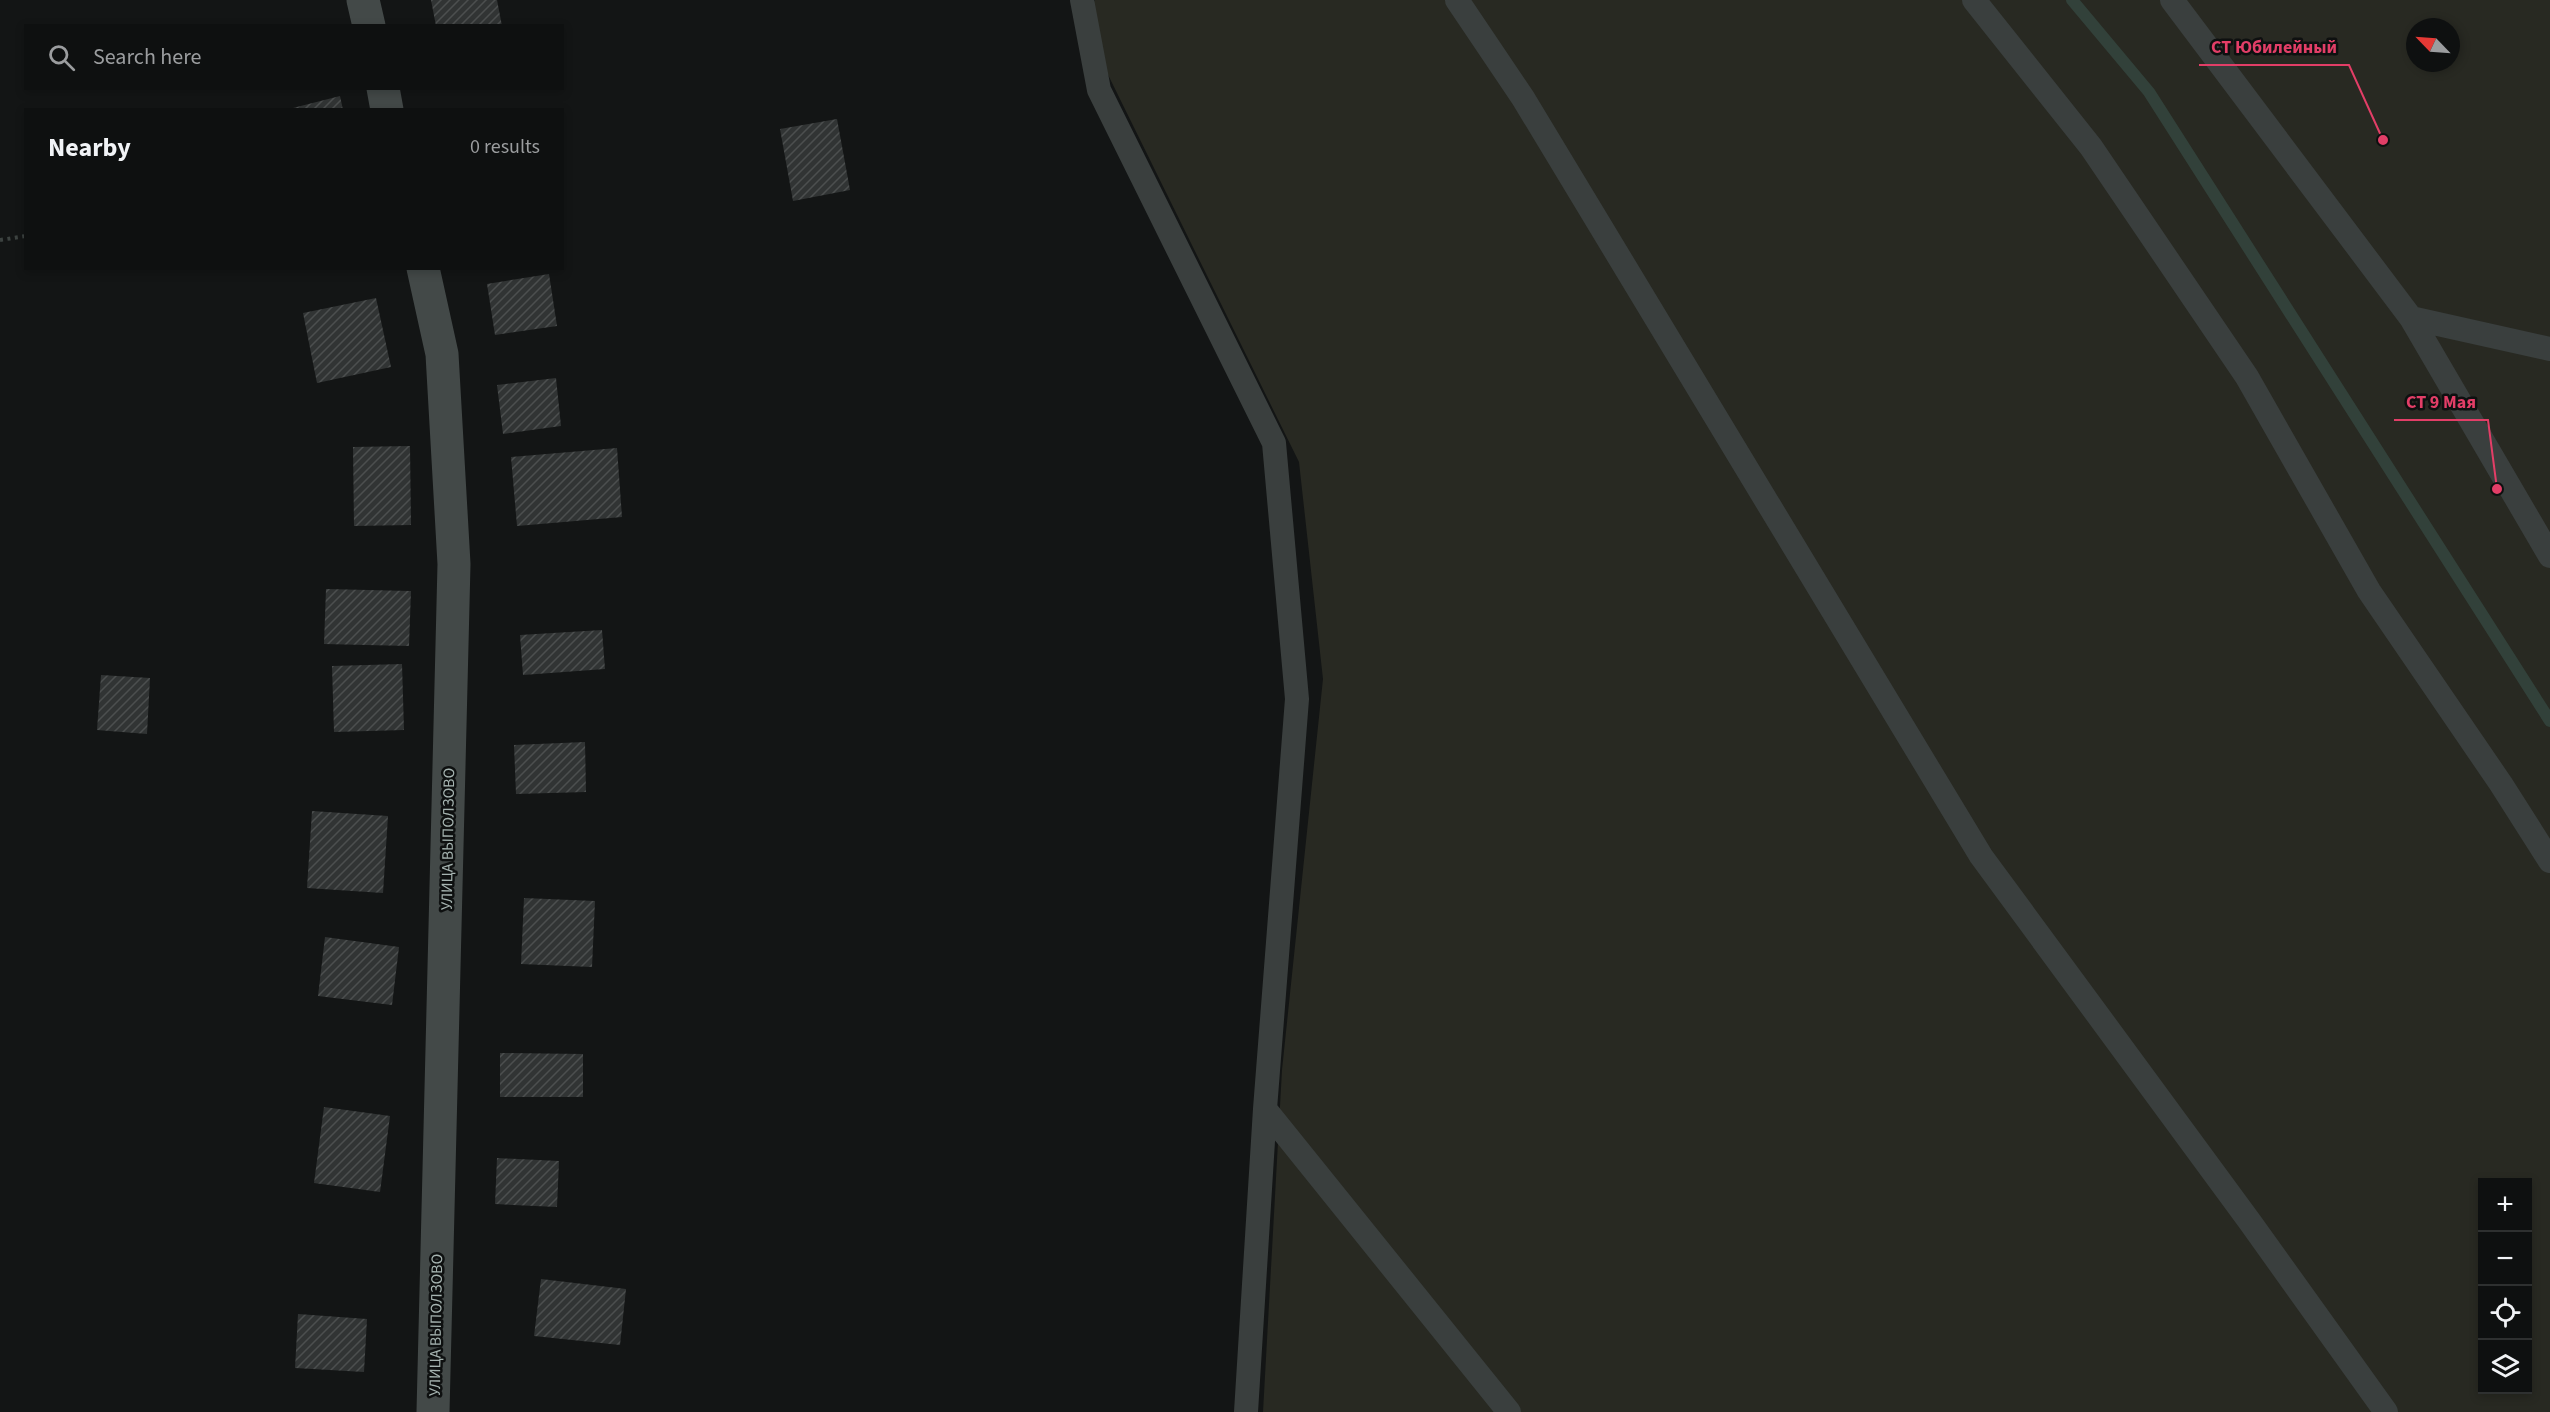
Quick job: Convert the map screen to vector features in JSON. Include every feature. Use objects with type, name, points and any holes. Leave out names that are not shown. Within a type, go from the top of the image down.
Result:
[{"type":"street","points":[[363,0],[369,24]]},
{"type":"street","points":[[383,90],[387,108]]},
{"type":"street","name":"УЛИЦА ВЫПОЛЗОВО","points":[[423,270],[442,354],[454,564],[433,1412]]},
{"type":"lane","points":[[1082,0],[1098,90],[1274,443],[1297,699],[1265,1109],[1246,1412]]},
{"type":"lane","points":[[1457,0],[1529,108],[1981,856],[2386,1412]]},
{"type":"lane","points":[[1974,0],[2091,147],[2247,377],[2369,591],[2501,784],[2550,861]]},
{"type":"lane","points":[[2172,0],[2411,318],[2550,556]]},
{"type":"lane","points":[[2411,318],[2550,349]]},
{"type":"lane","points":[[1265,1109],[1509,1412]]},
{"type":"path","points":[[0,240],[24,236]]},
{"type":"shaded area","points":[[1095,0],[2550,0],[2550,1412],[1263,1412],[1282,1070],[1323,679],[1299,462],[1082,22]]},
{"type":"building","points":[[431,0],[497,0],[502,24],[436,24]]},
{"type":"building","points":[[340,96],[343,108],[293,108]]},
{"type":"building","points":[[837,119],[850,190],[793,201],[780,129]]},
{"type":"building","points":[[549,274],[557,326],[495,335],[487,284]]},
{"type":"building","points":[[376,298],[391,367],[317,383],[303,313]]},
{"type":"building","points":[[556,378],[561,426],[503,434],[497,385]]},
{"type":"building","points":[[410,446],[411,525],[354,526],[353,447]]},
{"type":"building","points":[[617,448],[622,517],[517,526],[511,457]]},
{"type":"building","points":[[326,589],[411,591],[409,646],[324,644]]},
{"type":"building","points":[[602,630],[605,669],[523,675],[520,635]]},
{"type":"building","points":[[402,664],[404,730],[334,732],[332,666]]},
{"type":"building","points":[[101,675],[150,678],[147,734],[97,730]]},
{"type":"building","points":[[585,742],[586,792],[516,794],[514,745]]},
{"type":"building","points":[[312,811],[388,816],[383,893],[307,888]]},
{"type":"building","points":[[524,898],[595,901],[592,967],[521,964]]},
{"type":"building","points":[[325,937],[399,947],[392,1005],[318,996]]},
{"type":"building","points":[[500,1053],[583,1054],[583,1097],[500,1097]]},
{"type":"building","points":[[324,1107],[390,1116],[380,1192],[314,1183]]},
{"type":"building","points":[[497,1158],[559,1161],[557,1207],[495,1204]]},
{"type":"building","points":[[541,1279],[626,1289],[620,1345],[534,1336]]},
{"type":"building","points":[[298,1314],[367,1319],[364,1372],[295,1368]]},
{"type":"waterway","points":[[2072,0],[2149,92],[2550,721]]},
{"type":"place","name":"СТ Юбилейный","points":[[2383,140]]},
{"type":"place","name":"СТ 9 Мая","points":[[2497,489]]}]
